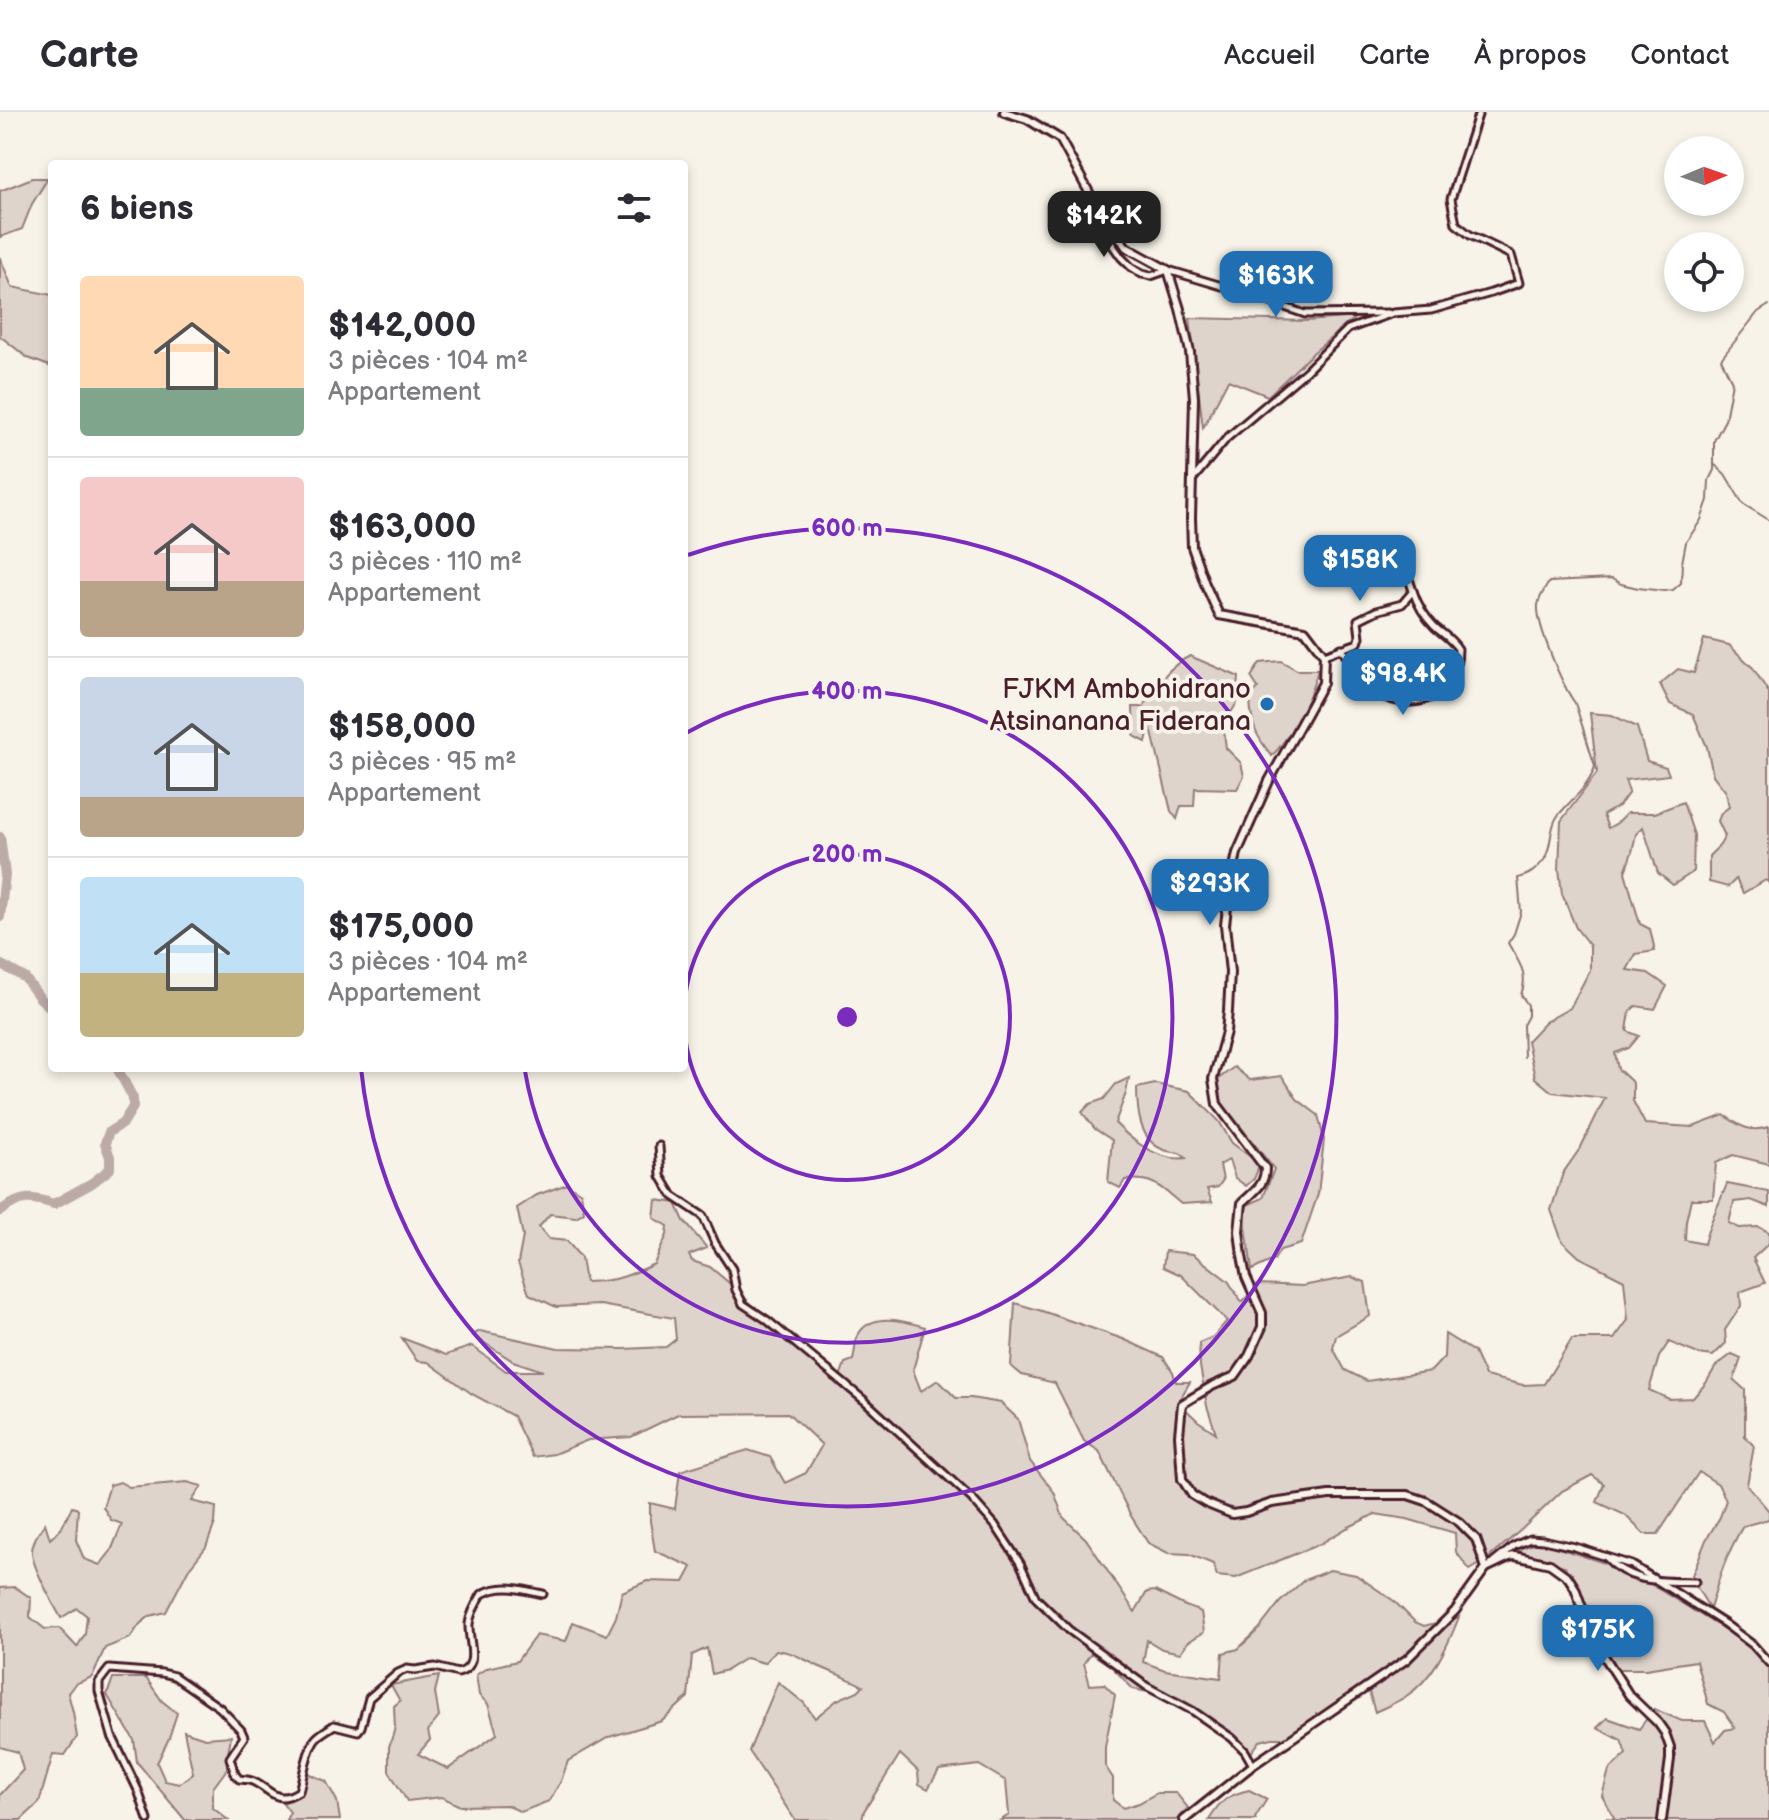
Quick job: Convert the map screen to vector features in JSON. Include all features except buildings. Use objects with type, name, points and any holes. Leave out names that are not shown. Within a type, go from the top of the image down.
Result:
[{"type":"street","points":[[1004,112],[1027,119],[1060,139],[1091,196],[1126,247],[1168,270],[1305,314],[1431,310],[1519,283],[1511,255],[1470,235],[1456,224],[1451,199],[1479,112]]},
{"type":"street","points":[[1091,196],[1089,208],[1097,228],[1131,267],[1151,276],[1168,270]]},
{"type":"street","points":[[1168,270],[1190,352],[1194,398],[1192,547],[1205,584],[1219,615],[1305,630],[1324,655],[1323,683],[1269,781],[1237,853],[1229,890],[1225,925],[1230,972],[1228,1011],[1226,1032],[1213,1079],[1217,1104],[1265,1168],[1261,1187],[1242,1203],[1239,1231],[1246,1277],[1262,1313],[1262,1327],[1249,1356],[1235,1376],[1182,1404],[1179,1435],[1182,1479],[1192,1495],[1232,1514],[1272,1503],[1329,1495],[1417,1497],[1459,1522],[1476,1539],[1486,1568]]},
{"type":"street","points":[[1193,479],[1227,438],[1306,371],[1348,329],[1393,313]]},
{"type":"street","points":[[1341,648],[1373,692],[1400,702],[1414,703],[1442,691],[1452,674],[1458,649],[1429,621],[1421,608],[1409,579],[1409,565]]},
{"type":"street","points":[[1324,655],[1358,643],[1358,620],[1402,604],[1413,591]]},
{"type":"street","points":[[659,1146],[661,1176],[673,1196],[703,1216],[715,1243],[732,1269],[736,1290],[743,1304],[767,1320],[865,1401],[972,1499],[995,1525],[1020,1563],[1036,1598],[1069,1630],[1146,1686],[1193,1711],[1232,1738],[1253,1765]]},
{"type":"street","points":[[1184,1820],[1253,1765],[1407,1659],[1455,1611],[1486,1568],[1514,1546],[1530,1539],[1575,1547],[1632,1565],[1744,1638],[1769,1663]]},
{"type":"street","points":[[1486,1568],[1509,1557],[1521,1556],[1550,1564],[1568,1577],[1599,1648],[1629,1695],[1658,1723],[1668,1740],[1670,1759],[1662,1820]]},
{"type":"street","points":[[1653,1579],[1695,1582]]},
{"type":"street","points":[[148,1820],[138,1790],[112,1736],[99,1691],[99,1682],[109,1669],[169,1674],[213,1702],[236,1724],[244,1737],[230,1758],[235,1774],[239,1779],[251,1780],[281,1798],[288,1797],[299,1791],[313,1741],[334,1725],[358,1731],[369,1698],[393,1676],[407,1669],[435,1667],[458,1673],[468,1669],[472,1664],[469,1620],[482,1594],[508,1588],[543,1594]]},
{"type":"shaded area","points":[[32,178],[48,178],[32,204],[22,229],[0,237],[0,191]]},
{"type":"shaded area","points":[[0,257],[12,287],[48,294],[48,366],[28,358],[0,336]]},
{"type":"shaded area","points":[[1356,317],[1268,396],[1228,380],[1203,428],[1190,318],[1307,321]]},
{"type":"shaded area","points":[[1704,639],[1729,645],[1753,668],[1769,693],[1769,883],[1766,880],[1743,893],[1736,879],[1728,887],[1709,882],[1709,856],[1725,836],[1718,821],[1721,813],[1729,807],[1726,792],[1713,775],[1707,747],[1693,714],[1670,704],[1660,684],[1678,669],[1694,673]]},
{"type":"shaded area","points":[[1190,656],[1239,677],[1237,703],[1223,725],[1226,748],[1241,763],[1244,776],[1237,789],[1195,788],[1194,806],[1181,806],[1177,819],[1171,811],[1150,724],[1146,742],[1134,736],[1133,707],[1143,707],[1169,671]]},
{"type":"shaded area","points":[[1281,661],[1297,670],[1318,670],[1300,716],[1272,756],[1253,723],[1250,698],[1258,688],[1251,677],[1260,663]]},
{"type":"shaded area","points":[[1590,713],[1612,715],[1637,727],[1647,761],[1666,767],[1669,775],[1625,780],[1629,792],[1619,806],[1603,815],[1608,828],[1627,813],[1655,813],[1683,802],[1694,835],[1693,872],[1673,885],[1658,873],[1643,827],[1636,834],[1625,872],[1640,924],[1650,929],[1655,951],[1636,954],[1627,970],[1648,973],[1667,986],[1655,1009],[1636,1006],[1630,1011],[1627,1031],[1639,1036],[1629,1048],[1615,1053],[1618,1069],[1633,1083],[1633,1101],[1645,1124],[1693,1127],[1724,1115],[1745,1127],[1769,1127],[1769,1164],[1733,1155],[1716,1163],[1713,1199],[1691,1199],[1685,1240],[1704,1244],[1727,1184],[1769,1192],[1769,1207],[1751,1200],[1734,1202],[1729,1223],[1739,1228],[1759,1227],[1769,1232],[1769,1243],[1753,1258],[1765,1283],[1740,1292],[1741,1306],[1725,1330],[1726,1343],[1713,1356],[1698,1354],[1669,1342],[1659,1357],[1649,1390],[1669,1399],[1693,1398],[1716,1366],[1732,1354],[1741,1358],[1734,1380],[1745,1390],[1745,1436],[1754,1446],[1747,1485],[1769,1511],[1769,1519],[1743,1526],[1724,1566],[1710,1609],[1691,1578],[1726,1500],[1718,1484],[1699,1472],[1658,1534],[1644,1534],[1625,1515],[1597,1502],[1604,1484],[1592,1475],[1562,1491],[1485,1561],[1470,1570],[1456,1552],[1455,1533],[1407,1519],[1375,1514],[1320,1544],[1236,1578],[1217,1576],[1213,1564],[1189,1554],[1168,1553],[1148,1543],[1099,1451],[1084,1441],[1055,1383],[1022,1375],[1011,1366],[1015,1303],[1123,1339],[1163,1357],[1176,1382],[1190,1382],[1178,1402],[1216,1433],[1207,1406],[1199,1343],[1213,1337],[1227,1321],[1181,1275],[1163,1267],[1165,1251],[1193,1254],[1228,1281],[1242,1302],[1259,1284],[1302,1286],[1352,1277],[1365,1282],[1370,1316],[1336,1336],[1333,1348],[1345,1370],[1367,1381],[1431,1371],[1444,1357],[1445,1334],[1474,1352],[1485,1376],[1523,1385],[1544,1384],[1572,1339],[1614,1339],[1628,1320],[1624,1280],[1579,1257],[1562,1241],[1551,1210],[1563,1173],[1581,1147],[1605,1098],[1552,1092],[1535,1078],[1527,1041],[1545,1022],[1570,1008],[1590,970],[1590,946],[1576,928],[1562,894],[1559,869],[1561,821],[1597,773]]},
{"type":"shaded area","points":[[1234,1067],[1250,1080],[1282,1076],[1297,1099],[1318,1115],[1324,1139],[1318,1194],[1301,1244],[1280,1250],[1274,1260],[1252,1270],[1245,1206],[1263,1198],[1274,1169],[1222,1103],[1217,1080]]},
{"type":"shaded area","points":[[1129,1078],[1115,1123],[1130,1137],[1166,1157],[1186,1158],[1164,1150],[1149,1140],[1141,1124],[1137,1088],[1155,1084],[1189,1091],[1219,1121],[1232,1143],[1260,1164],[1254,1179],[1246,1186],[1235,1178],[1229,1160],[1220,1165],[1223,1180],[1218,1187],[1207,1189],[1212,1202],[1181,1204],[1150,1182],[1125,1180],[1120,1188],[1108,1182],[1112,1140],[1095,1129],[1082,1112],[1090,1104],[1104,1099],[1116,1084]]},
{"type":"shaded area","points":[[567,1184],[581,1193],[584,1212],[576,1217],[550,1214],[539,1227],[549,1239],[567,1241],[581,1258],[585,1282],[621,1278],[654,1264],[668,1226],[654,1218],[656,1200],[676,1203],[684,1221],[707,1248],[689,1255],[692,1261],[710,1267],[728,1282],[837,1385],[845,1363],[853,1360],[857,1338],[871,1323],[889,1320],[925,1327],[913,1370],[921,1391],[938,1380],[956,1398],[1001,1403],[1018,1419],[1030,1461],[1054,1492],[1063,1517],[1086,1539],[1135,1612],[1147,1592],[1155,1591],[1201,1612],[1204,1632],[1188,1642],[1180,1653],[1162,1649],[1147,1640],[1143,1662],[1165,1670],[1221,1678],[1223,1653],[1238,1649],[1304,1580],[1330,1570],[1356,1575],[1424,1626],[1459,1617],[1444,1651],[1424,1681],[1398,1701],[1375,1712],[1369,1692],[1339,1704],[1284,1738],[1260,1741],[1251,1753],[1229,1732],[1210,1722],[1179,1698],[1133,1689],[1112,1667],[1091,1653],[1084,1663],[1090,1685],[1104,1684],[1115,1695],[1105,1747],[1105,1766],[1113,1778],[1113,1800],[1123,1808],[1157,1793],[1176,1793],[1188,1808],[1176,1820],[1001,1820],[1009,1815],[1006,1781],[979,1765],[939,1770],[928,1789],[919,1784],[918,1771],[900,1754],[864,1811],[862,1820],[795,1820],[749,1751],[778,1682],[804,1703],[815,1718],[837,1700],[863,1686],[796,1655],[776,1650],[764,1663],[746,1658],[727,1670],[712,1674],[707,1648],[692,1655],[688,1697],[662,1721],[609,1737],[568,1761],[549,1801],[521,1812],[507,1805],[460,1806],[442,1797],[407,1801],[389,1771],[389,1747],[395,1728],[394,1706],[400,1701],[391,1685],[439,1676],[435,1692],[439,1717],[428,1731],[430,1740],[418,1754],[448,1769],[497,1734],[488,1704],[479,1695],[476,1675],[487,1668],[517,1661],[536,1635],[566,1641],[573,1622],[607,1635],[616,1617],[622,1592],[647,1581],[684,1582],[692,1567],[655,1551],[650,1521],[650,1503],[675,1509],[680,1471],[748,1450],[770,1457],[785,1483],[806,1473],[822,1445],[788,1413],[678,1414],[631,1437],[588,1440],[554,1454],[533,1457],[513,1416],[472,1394],[428,1362],[417,1361],[402,1338],[446,1355],[472,1346],[506,1371],[543,1371],[513,1361],[472,1335],[480,1331],[558,1348],[666,1347],[676,1339],[674,1318],[600,1305],[556,1307],[529,1294],[518,1263],[523,1236],[517,1208],[537,1195]]},
{"type":"shaded area","points":[[120,1482],[129,1487],[187,1482],[202,1486],[192,1501],[216,1507],[215,1523],[206,1547],[188,1570],[166,1612],[150,1616],[130,1638],[105,1648],[92,1677],[75,1684],[68,1693],[77,1737],[65,1755],[53,1754],[39,1803],[21,1820],[0,1820],[0,1795],[23,1770],[18,1752],[0,1747],[0,1588],[15,1587],[31,1598],[30,1617],[45,1629],[59,1628],[77,1647],[85,1634],[87,1616],[77,1608],[61,1618],[35,1566],[33,1544],[45,1523],[50,1539],[61,1529],[72,1507],[78,1509],[76,1540],[84,1559],[100,1565],[111,1551],[122,1524],[111,1520],[103,1507],[110,1485]]},
{"type":"shaded area","points":[[1540,1542],[1629,1571],[1769,1657],[1769,1820],[1606,1820],[1615,1819],[1602,1796],[1609,1770],[1626,1754],[1621,1740],[1597,1728],[1607,1718],[1639,1729],[1654,1709],[1682,1721],[1705,1721],[1715,1742],[1725,1730],[1735,1728],[1724,1712],[1708,1704],[1696,1661],[1646,1669],[1617,1669],[1588,1623],[1565,1566],[1532,1559],[1518,1549]]},
{"type":"shaded area","points":[[113,1678],[146,1678],[162,1701],[177,1713],[157,1763],[165,1781],[179,1784],[193,1773],[184,1731],[205,1738],[231,1736],[227,1769],[213,1788],[213,1808],[228,1820],[185,1820],[137,1762],[134,1740],[107,1695]]},
{"type":"shaded area","points":[[307,1773],[326,1781],[337,1801],[340,1820],[286,1820],[290,1812],[283,1803],[299,1791]]},
{"type":"shaded area","points":[[1249,1790],[1267,1799],[1256,1820],[1209,1820],[1225,1800]]},
{"type":"waterway","points":[[1524,1057],[1523,1025],[1528,1016],[1528,1005],[1521,995],[1524,980],[1522,968],[1508,943],[1521,912],[1518,878],[1532,872],[1544,860],[1557,817],[1584,787],[1595,766],[1575,703],[1557,670],[1546,640],[1539,602],[1549,582],[1612,579],[1638,588],[1664,591],[1673,590],[1681,583],[1686,542],[1701,520],[1708,500],[1709,480],[1714,470],[1714,441],[1725,420],[1732,382],[1721,359],[1758,312],[1769,305]]},
{"type":"waterway","points":[[1715,465],[1725,474],[1743,504],[1769,520]]},
{"type":"waterway","points":[[0,837],[5,875],[0,917]]},
{"type":"waterway","points":[[0,964],[25,978],[48,1005]]},
{"type":"waterway","points":[[0,1211],[26,1199],[54,1204],[110,1169],[105,1143],[109,1132],[123,1123],[133,1107],[133,1098],[119,1072]]},
{"type":"place","name":"FJKM Ambohidrano Atsinanana Fiderana","points":[[1267,704]]}]
